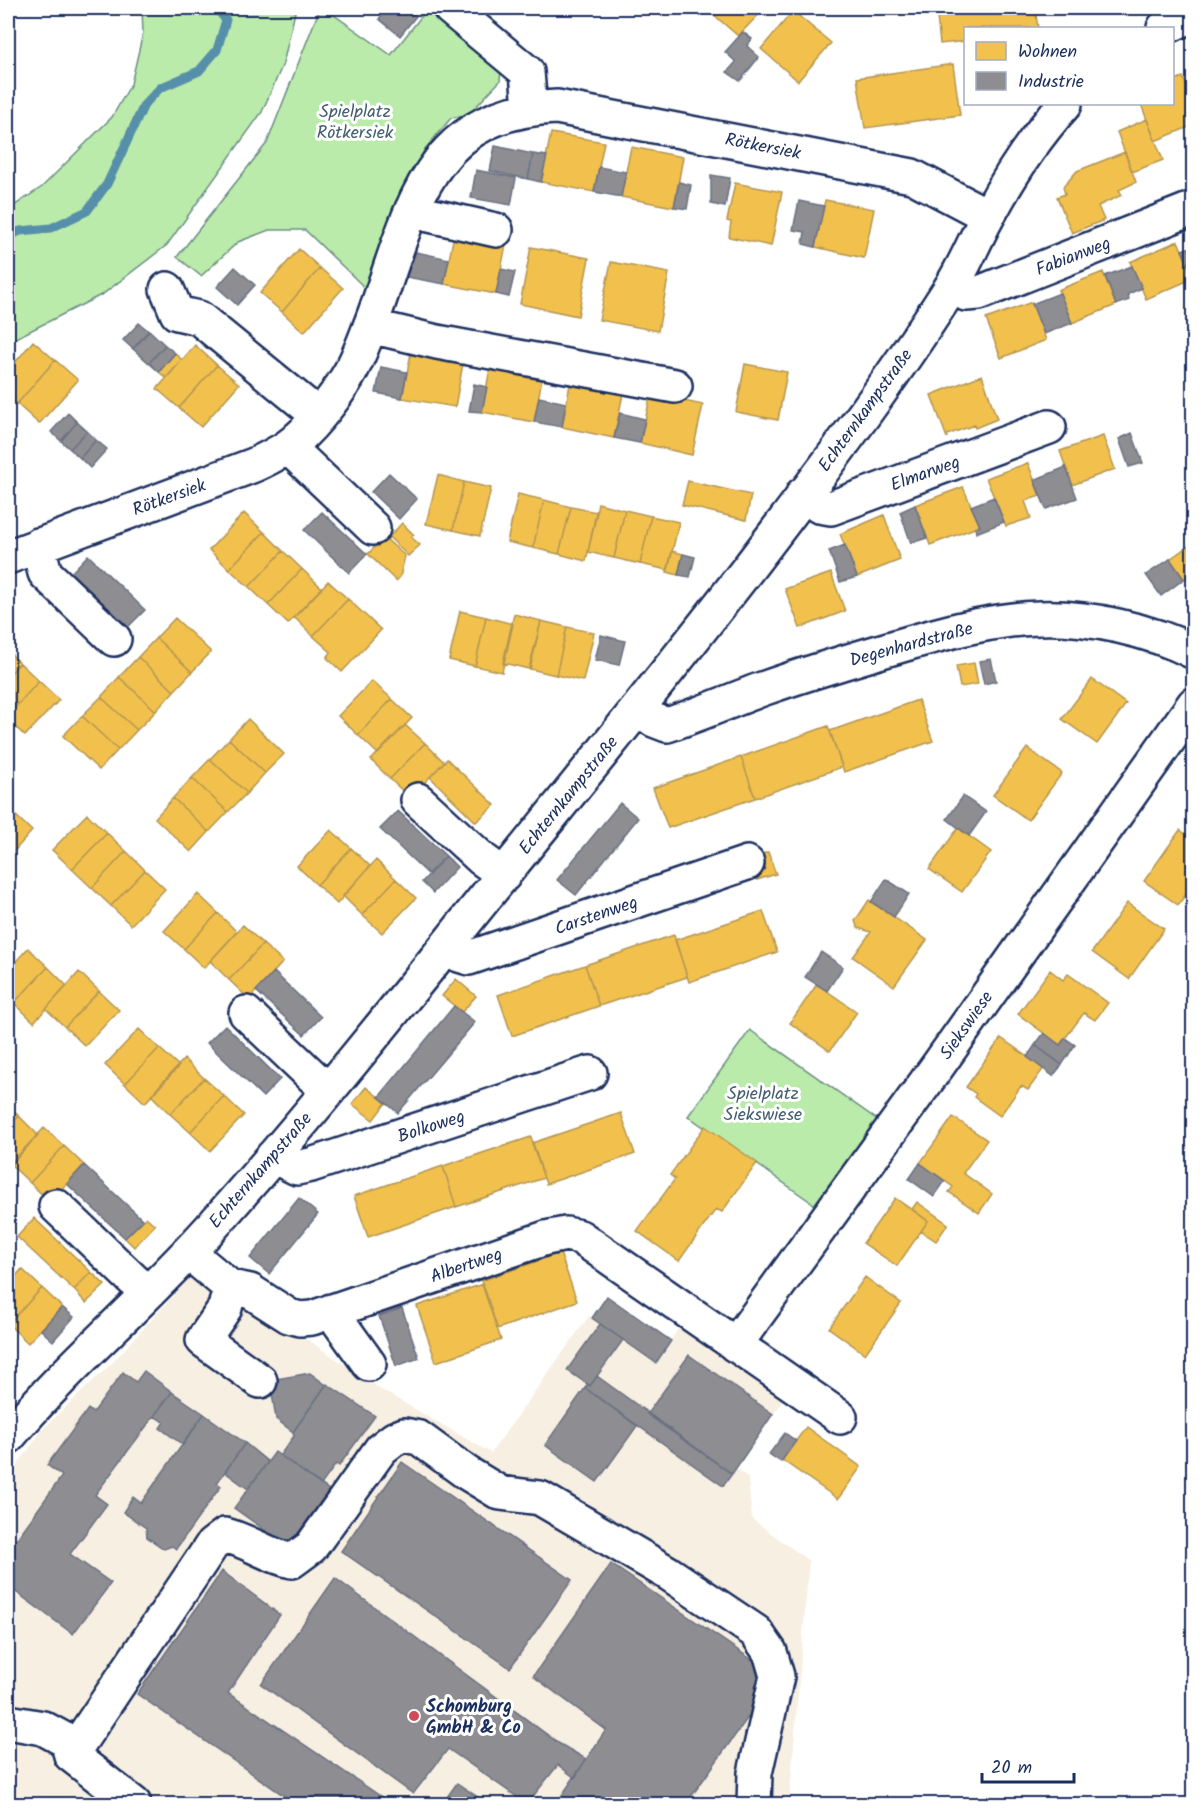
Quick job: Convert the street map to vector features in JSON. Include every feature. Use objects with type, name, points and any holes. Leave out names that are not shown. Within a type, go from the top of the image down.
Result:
[{"type":"street","points":[[450,8],[527,72],[530,108]]},
{"type":"street","name":"Echternkampstraße","points":[[8,1437],[63,1377],[188,1252],[273,1156],[638,708],[750,566],[912,347],[952,286],[988,216],[1022,158],[1041,130],[1064,105]]},
{"type":"street","name":"Rötkersiek","points":[[8,557],[254,465],[288,447],[319,417],[349,375],[370,326],[412,209],[427,178],[445,153],[472,129],[494,118],[530,108],[557,107],[912,176],[988,216]]},
{"type":"street","name":"Fabianweg","points":[[952,286],[966,294],[979,293],[1194,208]]},
{"type":"street","points":[[412,209],[496,230]]},
{"type":"street","points":[[166,290],[177,313],[199,318],[319,417]]},
{"type":"street","points":[[370,326],[437,342],[675,386]]},
{"type":"street","name":"Elmarweg","points":[[803,494],[819,506],[831,508],[1049,427]]},
{"type":"street","points":[[288,447],[374,528]]},
{"type":"street","points":[[38,545],[45,573],[114,639]]},
{"type":"street","name":"Degenhardstraße","points":[[638,708],[654,720],[667,725],[766,688],[853,660],[943,634],[1005,620],[1040,618],[1076,620],[1129,629],[1194,652]]},
{"type":"street","name":"Siekswiese","points":[[735,1345],[853,1171],[1194,704]]},
{"type":"street","points":[[418,800],[482,859],[504,875]]},
{"type":"street","name":"Carstenweg","points":[[447,945],[459,956],[469,958],[747,863]]},
{"type":"street","points":[[246,1013],[328,1091]]},
{"type":"street","name":"Bolkoweg","points":[[273,1156],[297,1168],[311,1165],[590,1073]]},
{"type":"street","points":[[56,1206],[147,1293]]},
{"type":"street","name":"Albertweg","points":[[188,1252],[230,1287],[250,1291],[289,1316],[300,1319],[312,1318],[518,1247],[566,1234],[580,1237],[840,1417]]},
{"type":"street","points":[[230,1287],[225,1308],[202,1340],[260,1381]]},
{"type":"street","points":[[332,1311],[369,1364]]},
{"type":"street","points":[[71,1755],[212,1545],[225,1535],[240,1539],[277,1558],[292,1561],[311,1547],[381,1449],[394,1438],[404,1435],[419,1438],[467,1473],[500,1493],[540,1498],[668,1573],[756,1632],[770,1652],[777,1677],[755,1773],[754,1804]]},
{"type":"street","points":[[8,1722],[43,1728],[67,1741],[71,1755],[134,1804]]},
{"type":"shaded area","points":[[193,1274],[247,1298],[380,1389],[491,1453],[589,1316],[656,1362],[685,1319],[789,1392],[736,1468],[748,1478],[752,1519],[809,1561],[789,1804],[8,1804],[8,1478],[43,1429],[112,1363]]},
{"type":"green space","points":[[142,8],[296,8],[283,64],[262,112],[167,245],[103,294],[8,342],[8,210],[42,187],[112,117],[131,84],[143,33]]},
{"type":"green space","name":"Spielplatz Rötkersiek","points":[[320,8],[324,8],[391,55],[428,8],[433,8],[501,69],[500,81],[468,115],[451,118],[425,149],[393,207],[366,289],[305,230],[269,230],[238,242],[201,276],[177,257],[267,143]]},
{"type":"green space","name":"Spielplatz Siekswiese","points":[[750,1030],[879,1121],[818,1207],[688,1116]]},
{"type":"building: Wohnen","points":[[706,8],[765,8],[738,36]]},
{"type":"building: Wohnen","points":[[936,8],[1035,8],[1038,27],[964,27],[964,41],[940,44]]},
{"type":"building: Wohnen","points":[[793,11],[831,43],[798,81],[761,49]]},
{"type":"building: Wohnen","points":[[953,64],[960,115],[865,128],[857,78]]},
{"type":"building: Wohnen","points":[[1183,77],[1194,104],[1194,125],[1155,141],[1141,105],[1174,105],[1174,80]]},
{"type":"building: Wohnen","points":[[1147,119],[1163,160],[1132,172],[1117,132]]},
{"type":"building: Wohnen","points":[[551,133],[604,142],[594,192],[541,182]]},
{"type":"building: Wohnen","points":[[631,147],[683,157],[674,207],[621,197]]},
{"type":"building: Wohnen","points":[[1125,152],[1136,182],[1119,190],[1122,195],[1098,206],[1104,220],[1072,233],[1057,197],[1065,194],[1063,187],[1077,171]]},
{"type":"building: Wohnen","points":[[735,183],[782,192],[771,246],[729,237],[731,222],[727,221]]},
{"type":"building: Wohnen","points":[[825,200],[874,209],[864,258],[815,247]]},
{"type":"building: Wohnen","points":[[454,235],[506,245],[496,294],[444,284]]},
{"type":"building: Wohnen","points":[[1178,241],[1194,278],[1146,299],[1130,262]]},
{"type":"building: Wohnen","points":[[531,247],[589,258],[578,316],[520,304]]},
{"type":"building: Wohnen","points":[[299,249],[320,268],[282,312],[260,293]]},
{"type":"building: Wohnen","points":[[611,262],[669,273],[658,331],[599,320]]},
{"type":"building: Wohnen","points":[[320,268],[343,288],[304,332],[282,312]]},
{"type":"building: Wohnen","points":[[1103,272],[1116,305],[1072,323],[1058,290]]},
{"type":"building: Wohnen","points":[[1032,302],[1046,340],[1001,358],[986,319]]},
{"type":"building: Wohnen","points":[[33,341],[55,360],[17,404],[8,396],[8,371]]},
{"type":"building: Wohnen","points":[[195,345],[217,365],[179,408],[157,389]]},
{"type":"building: Wohnen","points":[[412,348],[464,358],[455,407],[402,398]]},
{"type":"building: Wohnen","points":[[175,353],[182,360],[166,378],[159,372]]},
{"type":"building: Wohnen","points":[[55,360],[78,380],[39,424],[17,404]]},
{"type":"building: Wohnen","points":[[491,363],[543,373],[534,422],[482,412]]},
{"type":"building: Wohnen","points":[[745,364],[787,372],[778,420],[736,412]]},
{"type":"building: Wohnen","points":[[217,365],[239,384],[201,427],[179,408]]},
{"type":"building: Wohnen","points":[[982,375],[997,419],[975,428],[974,425],[947,435],[947,438],[931,395]]},
{"type":"building: Wohnen","points":[[571,379],[624,389],[614,438],[562,427]]},
{"type":"building: Wohnen","points":[[651,394],[703,405],[692,455],[640,443]]},
{"type":"building: Wohnen","points":[[1103,436],[1115,469],[1072,485],[1060,451]]},
{"type":"building: Wohnen","points":[[1028,463],[1040,496],[1025,501],[1031,518],[1006,526],[986,478]]},
{"type":"building: Wohnen","points":[[438,475],[464,482],[453,530],[426,524]]},
{"type":"building: Wohnen","points":[[688,481],[751,495],[746,520],[682,505]]},
{"type":"building: Wohnen","points":[[464,482],[491,488],[480,536],[453,530]]},
{"type":"building: Wohnen","points":[[963,487],[980,526],[930,545],[915,505]]},
{"type":"building: Wohnen","points":[[518,494],[544,500],[533,548],[507,542]]},
{"type":"building: Wohnen","points":[[544,500],[571,507],[559,554],[533,548]]},
{"type":"building: Wohnen","points":[[598,503],[625,510],[614,558],[588,552]]},
{"type":"building: Wohnen","points":[[571,507],[597,512],[586,561],[559,554]]},
{"type":"building: Wohnen","points":[[625,510],[651,516],[640,564],[614,558]]},
{"type":"building: Wohnen","points":[[244,513],[264,532],[229,569],[209,550]]},
{"type":"building: Wohnen","points":[[884,515],[900,560],[857,577],[840,534]]},
{"type":"building: Wohnen","points":[[651,516],[679,522],[668,570],[640,564]]},
{"type":"building: Wohnen","points":[[402,523],[414,535],[411,537],[420,545],[408,556],[389,537]]},
{"type":"building: Wohnen","points":[[264,532],[283,551],[249,587],[229,569]]},
{"type":"building: Wohnen","points":[[384,537],[405,556],[400,577],[396,581],[368,554]]},
{"type":"building: Wohnen","points":[[1194,542],[1194,573],[1184,579],[1170,559]]},
{"type":"building: Wohnen","points":[[283,551],[302,569],[268,605],[249,587]]},
{"type":"building: Wohnen","points":[[672,551],[683,554],[678,575],[667,572]]},
{"type":"building: Wohnen","points":[[302,569],[322,588],[288,624],[268,605]]},
{"type":"building: Wohnen","points":[[831,573],[845,611],[800,628],[785,589]]},
{"type":"building: Wohnen","points":[[328,581],[348,599],[313,636],[294,617]]},
{"type":"building: Wohnen","points":[[348,599],[381,630],[342,672],[327,658],[331,652],[313,636]]},
{"type":"building: Wohnen","points":[[460,611],[486,617],[475,666],[449,660]]},
{"type":"building: Wohnen","points":[[514,614],[541,621],[529,669],[503,663]]},
{"type":"building: Wohnen","points":[[486,617],[513,624],[502,672],[475,666]]},
{"type":"building: Wohnen","points":[[175,618],[211,652],[192,672],[156,638]]},
{"type":"building: Wohnen","points":[[541,621],[567,627],[556,675],[530,669]]},
{"type":"building: Wohnen","points":[[567,627],[594,633],[583,681],[556,675]]},
{"type":"building: Wohnen","points":[[156,638],[192,672],[174,691],[138,657]]},
{"type":"building: Wohnen","points":[[8,651],[20,663],[8,676]]},
{"type":"building: Wohnen","points":[[138,657],[174,691],[156,711],[119,677]]},
{"type":"building: Wohnen","points":[[20,663],[39,681],[8,715],[8,676]]},
{"type":"building: Wohnen","points":[[974,663],[978,684],[960,687],[956,666]]},
{"type":"building: Wohnen","points":[[119,677],[156,711],[137,730],[101,697]]},
{"type":"building: Wohnen","points":[[1092,679],[1126,704],[1097,744],[1062,719]]},
{"type":"building: Wohnen","points":[[39,681],[59,700],[25,736],[8,720],[8,715]]},
{"type":"building: Wohnen","points":[[372,681],[392,699],[358,735],[338,716]]},
{"type":"building: Wohnen","points":[[101,697],[137,730],[118,750],[82,716]]},
{"type":"building: Wohnen","points":[[392,699],[412,718],[378,754],[358,735]]},
{"type":"building: Wohnen","points":[[918,700],[933,741],[844,772],[830,731]]},
{"type":"building: Wohnen","points":[[82,716],[118,750],[99,770],[63,736]]},
{"type":"building: Wohnen","points":[[248,719],[284,754],[265,773],[229,739]]},
{"type":"building: Wohnen","points":[[405,725],[425,743],[390,779],[371,760]]},
{"type":"building: Wohnen","points":[[828,726],[842,767],[755,798],[741,757]]},
{"type":"building: Wohnen","points":[[229,739],[265,773],[247,793],[210,759]]},
{"type":"building: Wohnen","points":[[425,743],[444,762],[410,798],[390,779]]},
{"type":"building: Wohnen","points":[[1027,748],[1062,773],[1028,820],[993,795]]},
{"type":"building: Wohnen","points":[[741,757],[755,798],[668,828],[653,788]]},
{"type":"building: Wohnen","points":[[210,759],[247,793],[228,812],[192,778]]},
{"type":"building: Wohnen","points":[[447,759],[495,805],[476,822],[430,777]]},
{"type":"building: Wohnen","points":[[192,778],[228,812],[209,832],[173,798]]},
{"type":"building: Wohnen","points":[[173,798],[209,832],[191,852],[155,818]]},
{"type":"building: Wohnen","points":[[12,812],[32,831],[8,858],[8,818]]},
{"type":"building: Wohnen","points":[[87,814],[107,833],[72,869],[52,850]]},
{"type":"building: Wohnen","points":[[958,828],[991,852],[962,892],[929,869]]},
{"type":"building: Wohnen","points":[[331,830],[351,848],[317,885],[297,866]]},
{"type":"building: Wohnen","points":[[1180,830],[1194,840],[1194,883],[1178,905],[1144,881]]},
{"type":"building: Wohnen","points":[[107,833],[126,851],[92,888],[72,869]]},
{"type":"building: Wohnen","points":[[351,848],[370,866],[337,904],[317,885]]},
{"type":"building: Wohnen","points":[[126,851],[145,870],[111,906],[92,888]]},
{"type":"building: Wohnen","points":[[768,852],[776,874],[757,880],[750,858]]},
{"type":"building: Wohnen","points":[[376,860],[396,879],[362,915],[343,896]]},
{"type":"building: Wohnen","points":[[145,870],[165,889],[131,925],[111,906]]},
{"type":"building: Wohnen","points":[[396,879],[416,898],[382,933],[362,915]]},
{"type":"building: Wohnen","points":[[198,894],[218,913],[184,949],[164,931]]},
{"type":"building: Wohnen","points":[[869,900],[927,940],[894,986],[853,957],[871,932],[858,928],[855,921]]},
{"type":"building: Wohnen","points":[[1127,903],[1164,929],[1129,979],[1092,952]]},
{"type":"building: Wohnen","points":[[763,911],[777,952],[689,982],[675,940]]},
{"type":"building: Wohnen","points":[[218,913],[237,932],[204,968],[184,949]]},
{"type":"building: Wohnen","points":[[243,925],[263,944],[229,980],[210,961]]},
{"type":"building: Wohnen","points":[[674,935],[687,977],[599,1006],[585,965]]},
{"type":"building: Wohnen","points":[[263,944],[283,962],[249,999],[229,980]]},
{"type":"building: Wohnen","points":[[28,948],[48,967],[14,1003],[8,998],[8,970]]},
{"type":"building: Wohnen","points":[[585,965],[599,1006],[512,1036],[498,995]]},
{"type":"building: Wohnen","points":[[48,967],[67,986],[34,1022],[14,1003]]},
{"type":"building: Wohnen","points":[[1050,970],[1063,980],[1068,974],[1108,1003],[1095,1020],[1084,1013],[1060,1045],[1018,1014]]},
{"type":"building: Wohnen","points":[[79,972],[99,991],[65,1027],[46,1009]]},
{"type":"building: Wohnen","points":[[456,979],[476,996],[462,1012],[442,996]]},
{"type":"building: Wohnen","points":[[817,984],[857,1012],[830,1051],[790,1023]]},
{"type":"building: Wohnen","points":[[99,991],[119,1010],[85,1046],[65,1027]]},
{"type":"building: Wohnen","points":[[8,998],[14,1003],[8,1010]]},
{"type":"building: Wohnen","points":[[139,1029],[159,1048],[125,1084],[105,1065]]},
{"type":"building: Wohnen","points":[[1001,1038],[1044,1068],[1028,1090],[1021,1086],[1000,1116],[974,1097],[976,1094],[966,1087]]},
{"type":"building: Wohnen","points":[[159,1048],[179,1066],[145,1103],[125,1084]]},
{"type":"building: Wohnen","points":[[184,1059],[204,1078],[170,1114],[151,1095]]},
{"type":"building: Wohnen","points":[[204,1078],[224,1096],[190,1132],[170,1114]]},
{"type":"building: Wohnen","points":[[366,1087],[386,1103],[373,1120],[352,1104]]},
{"type":"building: Wohnen","points":[[224,1096],[244,1115],[210,1151],[190,1132]]},
{"type":"building: Wohnen","points":[[8,1106],[19,1116],[8,1128]]},
{"type":"building: Wohnen","points":[[621,1113],[635,1154],[546,1184],[532,1143]]},
{"type":"building: Wohnen","points":[[19,1116],[38,1135],[8,1168],[8,1128]]},
{"type":"building: Wohnen","points":[[953,1117],[987,1140],[963,1173],[992,1194],[979,1213],[949,1192],[953,1187],[920,1163]]},
{"type":"building: Wohnen","points":[[705,1126],[757,1163],[722,1212],[716,1209],[679,1261],[637,1231],[675,1179],[670,1175]]},
{"type":"building: Wohnen","points":[[44,1128],[64,1146],[30,1183],[10,1164]]},
{"type":"building: Wohnen","points":[[531,1137],[544,1178],[456,1207],[443,1166]]},
{"type":"building: Wohnen","points":[[64,1146],[84,1165],[50,1202],[30,1183]]},
{"type":"building: Wohnen","points":[[443,1166],[456,1207],[368,1237],[354,1196]]},
{"type":"building: Wohnen","points":[[895,1198],[928,1221],[897,1266],[863,1243]]},
{"type":"building: Wohnen","points":[[917,1202],[948,1224],[936,1241],[921,1231],[928,1221],[912,1209]]},
{"type":"building: Wohnen","points":[[146,1217],[155,1225],[134,1247],[125,1238]]},
{"type":"building: Wohnen","points":[[34,1218],[91,1272],[74,1290],[17,1237]]},
{"type":"building: Wohnen","points":[[560,1253],[577,1301],[497,1329],[481,1281]]},
{"type":"building: Wohnen","points":[[8,1268],[16,1276],[8,1285]]},
{"type":"building: Wohnen","points":[[22,1269],[42,1288],[8,1324],[8,1285]]},
{"type":"building: Wohnen","points":[[91,1272],[105,1285],[86,1303],[74,1290]]},
{"type":"building: Wohnen","points":[[865,1277],[901,1303],[865,1354],[829,1328]]},
{"type":"building: Wohnen","points":[[483,1284],[501,1340],[436,1362],[417,1306]]},
{"type":"building: Wohnen","points":[[42,1288],[62,1307],[28,1343],[8,1324]]},
{"type":"building: Wohnen","points":[[806,1427],[861,1467],[838,1499],[782,1460]]},
{"type":"building: Industrie","points":[[388,8],[406,8],[416,16],[400,36],[379,19]]},
{"type":"building: Industrie","points":[[743,32],[752,39],[747,46],[759,57],[740,81],[727,72],[736,62],[725,52]]},
{"type":"building: Industrie","points":[[495,146],[533,154],[528,179],[490,171]]},
{"type":"building: Industrie","points":[[533,154],[547,156],[541,182],[528,179]]},
{"type":"building: Industrie","points":[[599,167],[626,172],[621,197],[594,192]]},
{"type":"building: Industrie","points":[[476,170],[516,178],[511,205],[471,198]]},
{"type":"building: Industrie","points":[[711,175],[730,178],[725,207],[711,204]]},
{"type":"building: Industrie","points":[[679,182],[691,185],[687,209],[674,207]]},
{"type":"building: Industrie","points":[[799,201],[824,206],[815,247],[803,244],[805,232],[793,230]]},
{"type":"building: Industrie","points":[[1194,246],[1194,278],[1182,250]]},
{"type":"building: Industrie","points":[[416,252],[449,259],[444,284],[406,277]]},
{"type":"building: Industrie","points":[[1132,266],[1142,288],[1128,294],[1129,300],[1116,305],[1105,276]]},
{"type":"building: Industrie","points":[[235,267],[255,285],[237,305],[217,287]]},
{"type":"building: Industrie","points":[[501,269],[515,272],[509,297],[496,294]]},
{"type":"building: Industrie","points":[[1060,293],[1072,323],[1044,334],[1032,304]]},
{"type":"building: Industrie","points":[[139,323],[149,331],[133,349],[123,340]]},
{"type":"building: Industrie","points":[[149,330],[165,345],[149,363],[133,349]]},
{"type":"building: Industrie","points":[[165,345],[175,353],[159,372],[149,363]]},
{"type":"building: Industrie","points":[[381,367],[407,372],[402,398],[376,393]]},
{"type":"building: Industrie","points":[[474,384],[487,387],[482,412],[469,411]]},
{"type":"building: Industrie","points":[[539,397],[566,403],[562,427],[534,422]]},
{"type":"building: Industrie","points":[[68,413],[77,422],[61,441],[51,432]]},
{"type":"building: Industrie","points":[[620,413],[645,419],[640,443],[614,438]]},
{"type":"building: Industrie","points":[[77,422],[87,431],[70,449],[61,441]]},
{"type":"building: Industrie","points":[[87,431],[96,440],[80,458],[70,449]]},
{"type":"building: Industrie","points":[[1132,433],[1143,463],[1129,467],[1119,439]]},
{"type":"building: Industrie","points":[[96,440],[107,449],[90,468],[80,458]]},
{"type":"building: Industrie","points":[[1066,467],[1077,498],[1046,509],[1034,480]]},
{"type":"building: Industrie","points":[[389,473],[417,499],[399,519],[371,492]]},
{"type":"building: Industrie","points":[[994,497],[1004,522],[976,533],[975,527],[980,526],[971,506]]},
{"type":"building: Industrie","points":[[915,505],[927,538],[911,543],[900,512]]},
{"type":"building: Industrie","points":[[322,512],[367,554],[349,573],[304,530]]},
{"type":"building: Industrie","points":[[845,545],[857,577],[840,582],[829,551]]},
{"type":"building: Industrie","points":[[683,554],[695,557],[690,577],[678,575]]},
{"type":"building: Industrie","points":[[88,555],[145,610],[128,627],[71,573]]},
{"type":"building: Industrie","points":[[1170,559],[1184,579],[1161,596],[1146,575]]},
{"type":"building: Industrie","points":[[601,635],[625,641],[619,665],[595,660]]},
{"type":"building: Industrie","points":[[991,659],[996,681],[984,684],[979,661]]},
{"type":"building: Industrie","points":[[963,796],[986,812],[969,836],[947,819]]},
{"type":"building: Industrie","points":[[620,803],[638,818],[576,895],[557,880]]},
{"type":"building: Industrie","points":[[398,811],[446,856],[428,874],[380,829]]},
{"type":"building: Industrie","points":[[446,856],[457,867],[433,893],[422,882]]},
{"type":"building: Industrie","points":[[886,879],[909,894],[894,917],[871,902]]},
{"type":"building: Industrie","points":[[821,952],[843,967],[827,991],[805,977]]},
{"type":"building: Industrie","points":[[274,972],[321,1017],[304,1035],[256,991]]},
{"type":"building: Industrie","points":[[454,1006],[475,1022],[398,1113],[379,1097]]},
{"type":"building: Industrie","points":[[225,1025],[280,1079],[263,1097],[207,1043]]},
{"type":"building: Industrie","points":[[1044,1033],[1060,1045],[1065,1038],[1075,1045],[1062,1065],[1035,1045]]},
{"type":"building: Industrie","points":[[1035,1045],[1062,1065],[1053,1076],[1027,1057]]},
{"type":"building: Industrie","points":[[920,1163],[945,1181],[934,1197],[909,1179]]},
{"type":"building: Industrie","points":[[84,1165],[143,1220],[125,1238],[67,1184]]},
{"type":"building: Industrie","points":[[299,1198],[318,1214],[269,1274],[250,1258]]},
{"type":"building: Industrie","points":[[607,1296],[671,1341],[656,1363],[592,1318]]},
{"type":"building: Industrie","points":[[62,1307],[74,1317],[53,1341],[41,1330]]},
{"type":"building: Industrie","points":[[402,1308],[419,1358],[396,1366],[379,1316]]},
{"type":"building: Industrie","points":[[600,1324],[623,1340],[590,1386],[567,1370]]},
{"type":"building: Industrie","points":[[689,1355],[773,1414],[732,1474],[647,1414]]},
{"type":"building: Industrie","points":[[144,1371],[172,1392],[95,1495],[107,1504],[70,1554],[111,1583],[73,1634],[8,1586],[8,1551],[62,1476],[47,1465],[88,1409],[93,1413],[123,1372],[136,1382]]},
{"type":"building: Industrie","points":[[310,1373],[326,1385],[293,1432],[276,1419],[270,1380]]},
{"type":"building: Industrie","points":[[597,1376],[732,1474],[723,1486],[585,1388],[588,1384],[590,1386]]},
{"type":"building: Industrie","points":[[327,1384],[375,1416],[339,1466],[336,1464],[321,1485],[280,1455],[294,1436],[293,1432]]},
{"type":"building: Industrie","points":[[585,1388],[637,1426],[597,1482],[545,1445]]},
{"type":"building: Industrie","points":[[172,1392],[204,1414],[183,1445],[160,1428],[164,1422],[154,1416]]},
{"type":"building: Industrie","points":[[204,1414],[245,1443],[217,1483],[221,1486],[176,1549],[172,1546],[164,1549],[147,1537],[146,1528],[123,1512],[133,1497],[141,1503]]},
{"type":"building: Industrie","points":[[785,1433],[796,1441],[781,1462],[769,1454]]},
{"type":"building: Industrie","points":[[245,1443],[268,1462],[248,1489],[225,1472]]},
{"type":"building: Industrie","points":[[275,1452],[329,1490],[288,1547],[234,1508]]},
{"type":"building: Industrie","points":[[402,1462],[572,1580],[510,1668],[341,1551]]},
{"type":"building: Industrie","points":[[611,1564],[767,1670],[754,1688],[764,1695],[686,1804],[556,1804],[606,1730],[533,1676]]},
{"type":"building: Industrie","points":[[222,1571],[280,1615],[228,1693],[392,1804],[296,1804],[137,1694]]},
{"type":"building: Industrie","name":"Schomburg GmbH & Co","points":[[335,1578],[560,1744],[586,1759],[575,1778],[558,1765],[527,1804],[448,1749],[413,1794],[261,1684]]},
{"type":"building: Industrie","points":[[457,1783],[488,1804],[442,1804]]},
{"type":"waterway","points":[[8,237],[20,231],[51,228],[87,211],[107,184],[144,105],[160,88],[199,71],[217,50],[226,20],[216,8]]},
{"type":"place","name":"Schomburg GmbH & Co","points":[[414,1716]]}]
